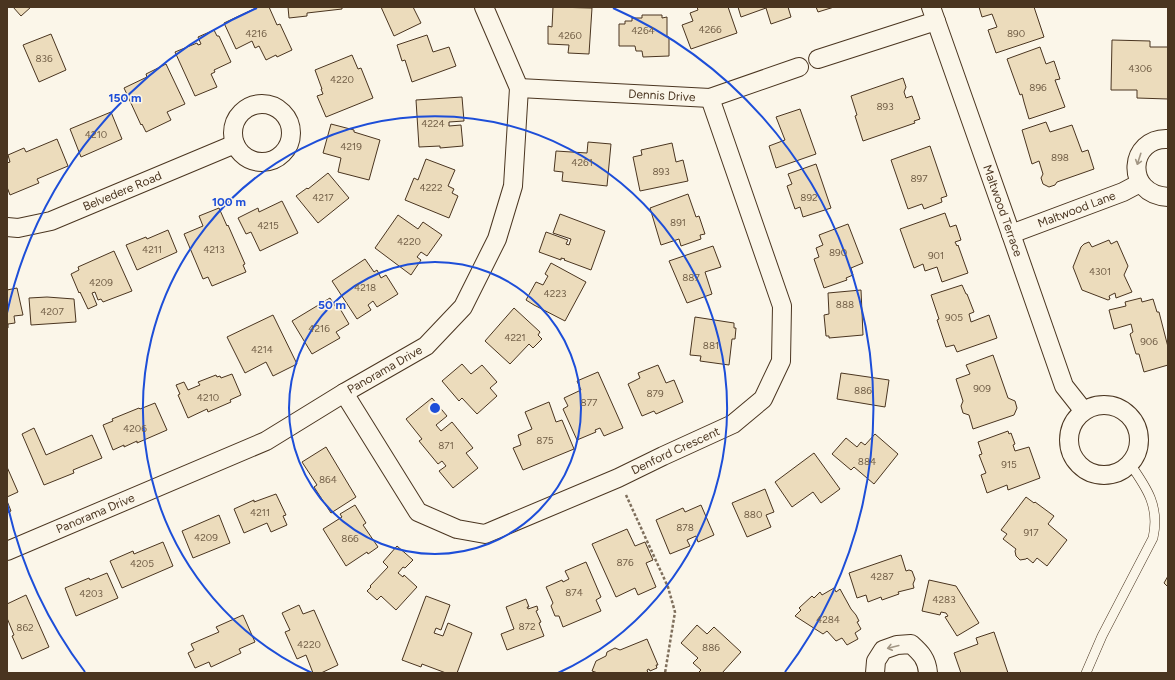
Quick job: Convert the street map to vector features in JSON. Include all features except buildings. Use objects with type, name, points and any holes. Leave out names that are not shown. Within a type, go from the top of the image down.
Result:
[{"type":"street","name":"Panorama Drive","points":[[7,551],[266,441],[344,393],[426,346],[463,307],[497,239],[513,186],[519,88],[484,7]]},
{"type":"street","points":[[818,58],[933,14]]},
{"type":"street","name":"Maltwood Terrace","points":[[933,14],[1012,234],[1064,386],[1083,410]]},
{"type":"street","name":"Dennis Drive","points":[[519,88],[710,98],[799,67]]},
{"type":"street","name":"Denford Crescent","points":[[344,393],[418,512],[458,528],[485,534],[618,478],[733,424],[763,399],[781,361],[782,306],[710,98]]},
{"type":"street","points":[[1168,140],[1161,139],[1150,142],[1142,150],[1137,160],[1136,172],[1140,183],[1147,191],[1157,197],[1168,197]]},
{"type":"street","name":"Belvedere Road","points":[[7,228],[18,228],[51,221],[235,144]]},
{"type":"street","name":"Maltwood Lane","points":[[1012,234],[1124,192],[1140,183]]},
{"type":"street","points":[[1097,404],[1112,405],[1125,411],[1135,422],[1139,436],[1138,451],[1130,464],[1118,472],[1104,475],[1089,472],[1077,463],[1070,450],[1068,436],[1073,421],[1083,410],[1097,404]]},
{"type":"street","points":[[875,673],[876,661],[883,650],[897,645],[911,644],[923,654],[928,667],[928,673]]},
{"type":"lane","points":[[1086,673],[1102,636],[1153,538],[1156,526],[1155,512],[1151,496],[1130,464]]},
{"type":"path","points":[[618,478],[668,587],[675,612],[665,673]]}]
